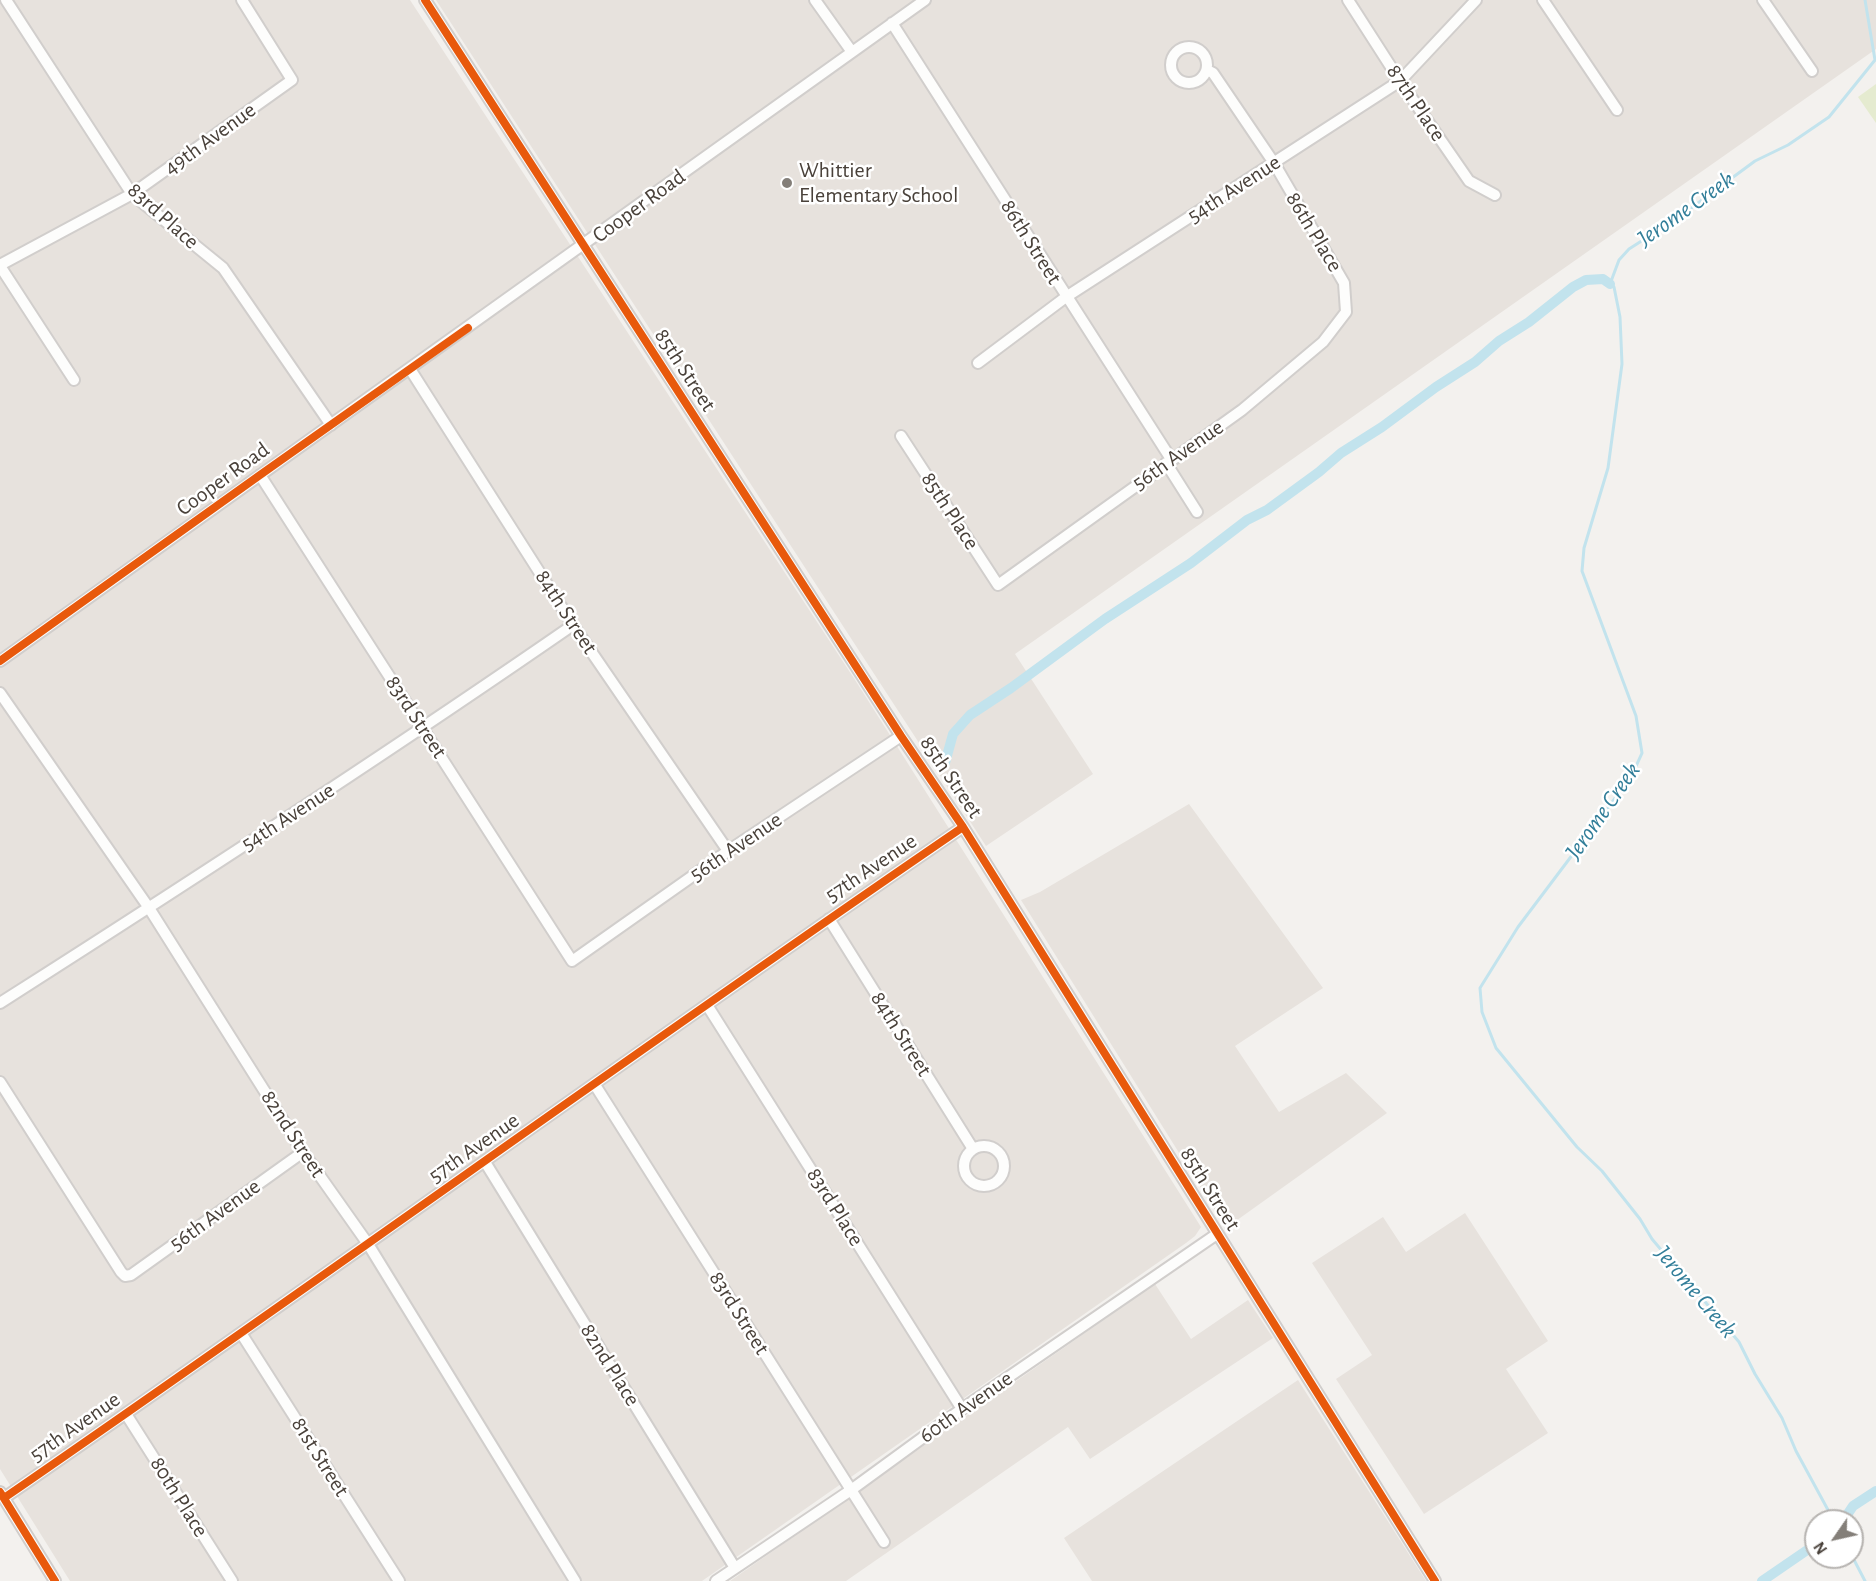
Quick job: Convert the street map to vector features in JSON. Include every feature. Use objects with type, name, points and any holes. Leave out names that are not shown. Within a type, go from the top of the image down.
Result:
[{"type":"street","name":"83rd Place","points":[[6,0],[132,194],[223,268],[331,425]]},
{"type":"street","name":"49th Avenue","points":[[0,266],[132,194],[292,80],[242,0]]},
{"type":"street","name":"85th Street","points":[[425,0],[901,736],[963,827],[1435,1581]]},
{"type":"street","points":[[815,0],[852,52]]},
{"type":"street","name":"Cooper Road","points":[[0,661],[925,0]]},
{"type":"street","name":"87th Place","points":[[1348,0],[1469,181],[1495,195]]},
{"type":"street","name":"54th Avenue","points":[[978,363],[1066,297],[1400,81],[1476,0]]},
{"type":"street","points":[[1543,0],[1617,110]]},
{"type":"street","points":[[1763,0],[1812,71]]},
{"type":"street","name":"86th Street","points":[[892,24],[1066,297],[1197,512]]},
{"type":"street","name":"86th Place","points":[[1207,70],[1213,73],[1274,163],[1344,283],[1346,312]]},
{"type":"street","points":[[0,266],[74,380]]},
{"type":"street","name":"56th Avenue","points":[[998,585],[1242,410],[1323,342],[1346,312]]},
{"type":"street","name":"84th Street","points":[[410,369],[573,625],[728,851]]},
{"type":"street","name":"85th Place","points":[[901,436],[998,585]]},
{"type":"street","name":"83rd Street","points":[[260,474],[572,961]]},
{"type":"street","name":"54th Avenue","points":[[0,1003],[149,909],[423,728],[573,625]]},
{"type":"street","name":"82nd Street","points":[[0,693],[149,909],[303,1152],[368,1244],[575,1581]]},
{"type":"street","name":"56th Avenue","points":[[572,961],[728,851],[901,736]]},
{"type":"street","name":"57th Avenue","points":[[2,1495],[126,1414],[963,827]]},
{"type":"street","name":"84th Street","points":[[829,919],[973,1149]]},
{"type":"street","name":"83rd Place","points":[[707,1005],[962,1409]]},
{"type":"street","name":"56th Avenue","points":[[0,1082],[125,1276],[131,1275],[303,1152]]},
{"type":"street","name":"83rd Street","points":[[595,1085],[884,1542]]},
{"type":"street","name":"82nd Place","points":[[484,1162],[735,1568]]},
{"type":"street","name":"60th Avenue","points":[[716,1581],[851,1490],[962,1409],[1217,1234]]},
{"type":"street","name":"81st Street","points":[[241,1333],[399,1581]]},
{"type":"street","name":"80th Place","points":[[126,1414],[232,1581]]},
{"type":"street","points":[[2,1495],[55,1581]]},
{"type":"shaded area","points":[[0,0],[410,0],[857,683],[1201,1227],[1186,1243],[702,1581],[70,1581],[0,1469]]},
{"type":"shaded area","points":[[436,0],[1876,0],[1876,49],[1015,654],[1093,774],[986,846]]},
{"type":"shaded area","points":[[1189,804],[1323,988],[1235,1046],[1279,1112],[1346,1073],[1387,1113],[1226,1228],[1021,900],[1040,892]]},
{"type":"shaded area","points":[[1465,1213],[1548,1341],[1506,1369],[1548,1433],[1424,1514],[1336,1379],[1372,1355],[1312,1263],[1383,1217],[1406,1252]]},
{"type":"shaded area","points":[[1155,1284],[1191,1339],[1248,1300],[1273,1338],[1090,1459],[1068,1427],[846,1581],[730,1581]]},
{"type":"shaded area","points":[[1298,1380],[1426,1581],[1092,1581],[1064,1538]]},
{"type":"green space","points":[[1876,84],[1876,123],[1858,97]]},
{"type":"waterway","name":"Jerome Creek","points":[[1827,1509],[1796,1451],[1782,1418],[1755,1374],[1739,1342],[1652,1239],[1640,1219],[1602,1171],[1577,1147],[1496,1048],[1482,1012],[1480,988],[1518,927],[1631,777],[1642,753],[1636,716],[1582,571],[1584,548],[1608,468],[1622,364],[1620,317],[1614,287],[1610,284],[1619,260],[1629,249],[1679,217],[1755,161],[1788,145],[1829,117],[1875,60],[1865,0]]},
{"type":"waterway","points":[[945,763],[953,734],[970,715],[1105,619],[1191,563],[1247,520],[1267,510],[1341,453],[1475,362],[1499,341],[1529,322],[1573,287],[1586,280],[1603,279],[1610,284]]},
{"type":"waterway","points":[[1851,1509],[1876,1491]]},
{"type":"waterway","points":[[1762,1581],[1804,1552]]},
{"type":"waterway","name":"Jerome Creek","points":[[1859,1569],[1865,1581]]},
{"type":"cycle path","points":[[425,0],[901,736],[963,827],[1435,1581]]},
{"type":"cycle path","points":[[0,661],[468,328]]},
{"type":"cycle path","points":[[4,1498],[963,827]]},
{"type":"cycle path","points":[[0,1492],[55,1581]]},
{"type":"place","name":"Whittier Elementary School","points":[[787,183]]}]
